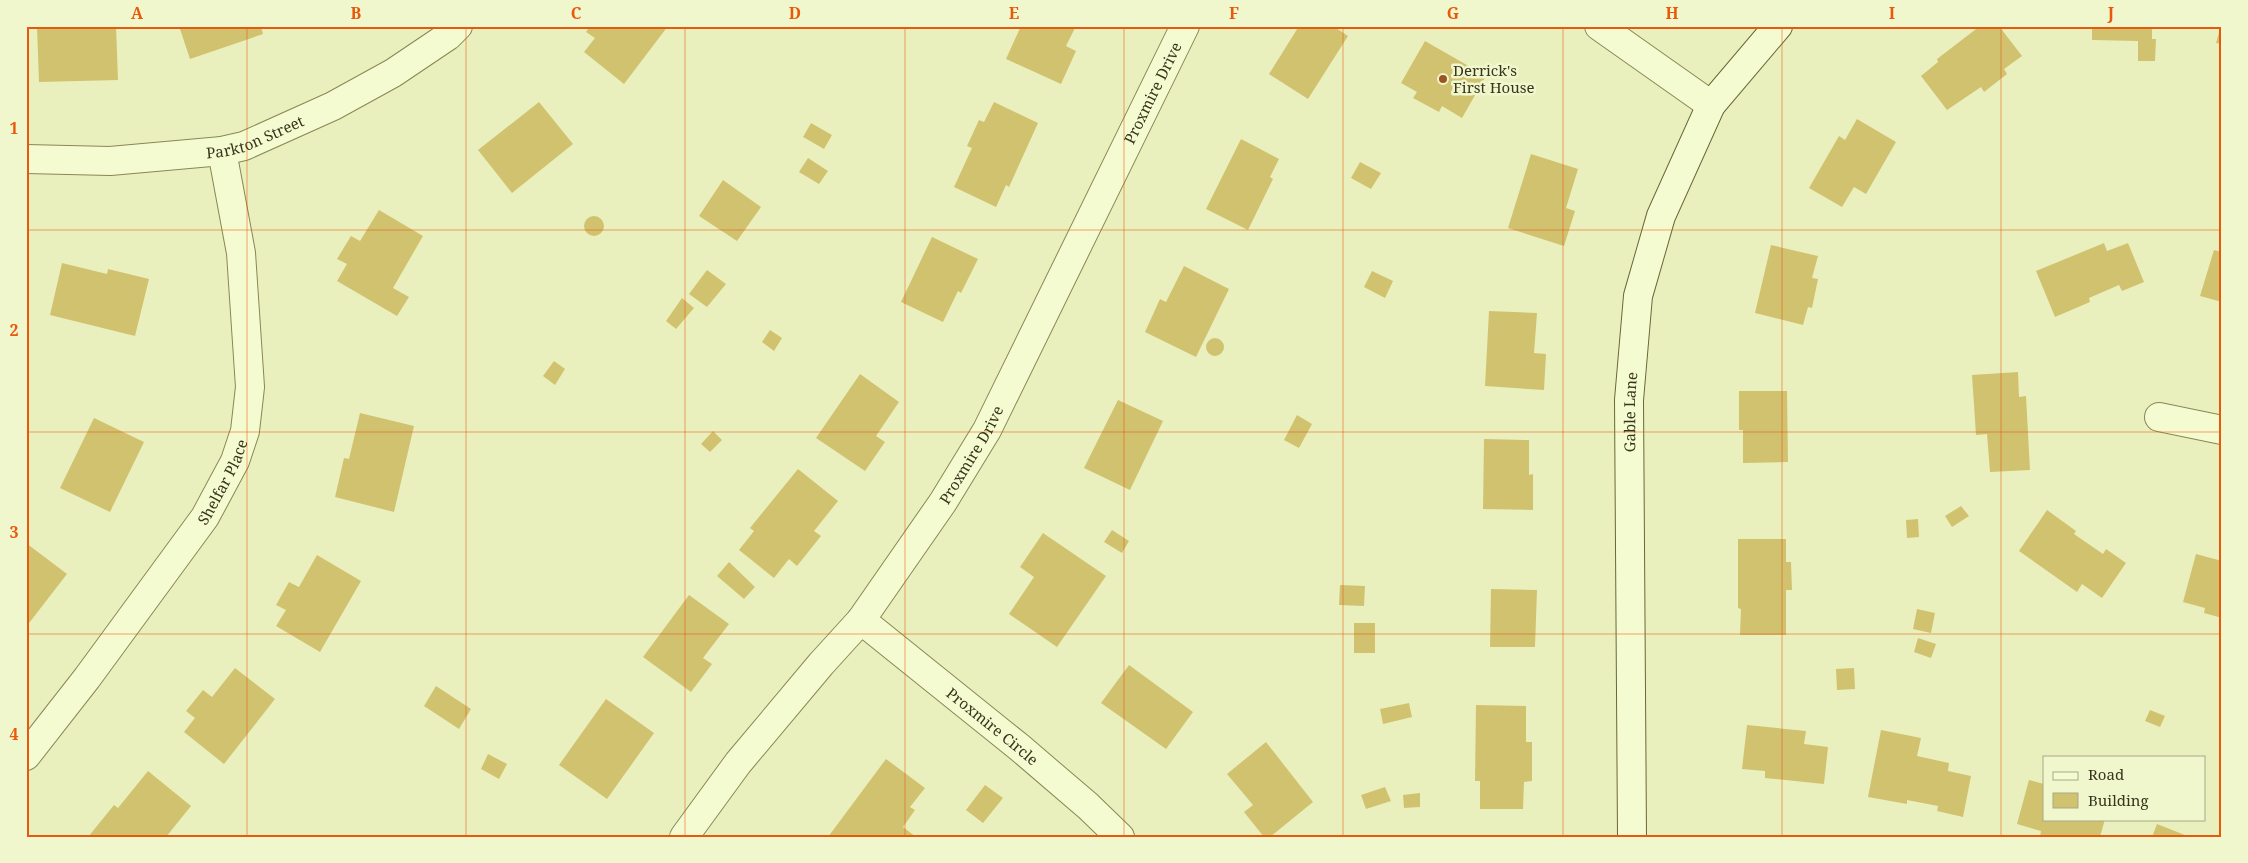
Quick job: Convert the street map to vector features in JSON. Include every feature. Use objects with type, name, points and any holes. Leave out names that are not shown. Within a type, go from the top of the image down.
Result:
[{"type":"street","name":"Parkton Street","points":[[26,159],[110,161],[222,151],[244,146],[333,106],[393,73],[448,36],[458,26]]},
{"type":"street","name":"Proxmire Drive","points":[[684,837],[738,763],[821,664],[861,620],[943,502],[987,430],[1185,26]]},
{"type":"street","points":[[1599,26],[1711,105]]},
{"type":"street","name":"Gable Lane","points":[[1632,837],[1629,400],[1638,296],[1661,216],[1711,105],[1778,26]]},
{"type":"street","name":"Shelfar Place","points":[[26,756],[87,678],[205,517],[235,461],[245,431],[250,387],[241,253],[222,151]]},
{"type":"street","points":[[2159,417],[2222,430]]},
{"type":"street","name":"Proxmire Circle","points":[[861,620],[1019,747],[1088,806],[1120,837]]},
{"type":"building","points":[[116,26],[118,80],[39,82],[37,27]]},
{"type":"building","points":[[179,26],[261,26],[263,34],[190,59]]},
{"type":"building","points":[[590,26],[668,26],[624,84],[584,52],[595,38],[586,32]]},
{"type":"building","points":[[1021,26],[1076,26],[1066,46],[1076,51],[1061,84],[1006,59]]},
{"type":"building","points":[[1299,26],[1333,26],[1348,36],[1308,99],[1269,74]]},
{"type":"building","points":[[1980,26],[1999,26],[2022,56],[2004,69],[2007,74],[1984,92],[1981,87],[1947,110],[1921,76],[1938,62],[1937,59]]},
{"type":"building","points":[[2092,26],[2152,26],[2152,39],[2156,39],[2155,61],[2138,61],[2138,41],[2092,40]]},
{"type":"building","points":[[2222,26],[2222,44],[2216,43]]},
{"type":"building","name":"Derrick's First House","points":[[1425,41],[1486,76],[1462,118],[1442,106],[1439,112],[1413,98],[1417,92],[1401,83]]},
{"type":"building","points":[[539,102],[573,144],[512,193],[478,150]]},
{"type":"building","points":[[994,102],[1038,123],[1009,187],[1006,185],[996,207],[954,187],[972,148],[967,146],[979,120],[984,122]]},
{"type":"building","points":[[1857,119],[1896,142],[1866,194],[1854,187],[1842,207],[1809,188],[1839,136],[1845,140]]},
{"type":"building","points":[[811,123],[832,135],[824,149],[803,137]]},
{"type":"building","points":[[1241,139],[1279,159],[1270,177],[1273,179],[1248,230],[1206,209]]},
{"type":"building","points":[[1531,154],[1578,169],[1566,208],[1575,211],[1564,246],[1508,228]]},
{"type":"building","points":[[808,158],[828,171],[819,184],[799,172]]},
{"type":"building","points":[[1360,162],[1381,173],[1371,189],[1351,178]]},
{"type":"building","points":[[723,180],[761,207],[737,241],[699,216]]},
{"type":"building","points":[[379,210],[423,236],[393,288],[409,297],[397,316],[337,281],[347,264],[337,259],[351,236],[360,241]]},
{"type":"building","points":[[594,216],[601,219],[604,226],[601,233],[594,236],[587,233],[584,226],[587,219]]},
{"type":"building","points":[[932,237],[978,259],[961,293],[958,291],[943,322],[901,302]]},
{"type":"building","points":[[2104,243],[2107,251],[2128,243],[2144,282],[2122,291],[2119,285],[2089,298],[2090,302],[2055,317],[2036,271]]},
{"type":"building","points":[[1771,245],[1818,256],[1812,278],[1818,279],[1812,308],[1808,307],[1803,325],[1755,313]]},
{"type":"building","points":[[2214,250],[2222,252],[2222,302],[2200,296]]},
{"type":"building","points":[[62,263],[107,274],[108,269],[149,279],[135,336],[50,315]]},
{"type":"building","points":[[1184,266],[1229,289],[1196,357],[1145,332],[1160,299],[1166,302]]},
{"type":"building","points":[[707,270],[726,284],[707,307],[689,294]]},
{"type":"building","points":[[1372,271],[1393,281],[1385,298],[1364,287]]},
{"type":"building","points":[[682,298],[694,308],[676,329],[666,321]]},
{"type":"building","points":[[1489,311],[1537,313],[1534,353],[1546,354],[1544,390],[1485,386]]},
{"type":"building","points":[[770,330],[782,338],[774,351],[762,342]]},
{"type":"building","points":[[1215,338],[1221,341],[1224,347],[1221,353],[1215,356],[1209,353],[1206,347],[1209,341]]},
{"type":"building","points":[[554,361],[565,369],[555,385],[543,376]]},
{"type":"building","points":[[2018,372],[2019,397],[2026,396],[2030,470],[1990,472],[1987,434],[1976,435],[1972,375]]},
{"type":"building","points":[[860,374],[899,402],[876,436],[885,442],[865,471],[816,438]]},
{"type":"building","points":[[1739,391],[1787,391],[1788,462],[1743,463],[1743,430],[1739,430]]},
{"type":"building","points":[[1118,400],[1163,421],[1130,490],[1084,468]]},
{"type":"building","points":[[360,413],[414,426],[394,512],[335,497],[344,458],[349,459]]},
{"type":"building","points":[[1297,415],[1312,424],[1299,448],[1284,440]]},
{"type":"building","points":[[94,418],[144,442],[110,512],[60,488]]},
{"type":"building","points":[[713,431],[722,440],[710,452],[701,444]]},
{"type":"building","points":[[1484,439],[1529,440],[1529,475],[1533,474],[1533,510],[1483,509]]},
{"type":"building","points":[[798,469],[838,501],[814,531],[821,536],[797,566],[789,559],[774,578],[739,550],[754,531],[750,528]]},
{"type":"building","points":[[1961,506],[1969,516],[1952,527],[1945,516]]},
{"type":"building","points":[[2047,510],[2076,531],[2074,534],[2103,554],[2106,549],[2126,563],[2102,598],[2082,584],[2077,592],[2019,551]]},
{"type":"building","points":[[1918,519],[1919,537],[1907,538],[1906,520]]},
{"type":"building","points":[[1112,530],[1129,541],[1122,553],[1104,542]]},
{"type":"building","points":[[1043,533],[1106,576],[1057,647],[1009,614],[1034,577],[1020,567]]},
{"type":"building","points":[[1738,539],[1786,539],[1786,562],[1791,562],[1792,590],[1786,590],[1786,635],[1740,635],[1741,609],[1738,608]]},
{"type":"building","points":[[26,543],[67,574],[26,627]]},
{"type":"building","points":[[2196,554],[2222,561],[2222,618],[2204,613],[2205,608],[2183,602]]},
{"type":"building","points":[[317,555],[361,581],[320,652],[276,626],[286,610],[276,605],[289,582],[299,587]]},
{"type":"building","points":[[729,562],[755,587],[744,599],[717,576]]},
{"type":"building","points":[[1340,585],[1365,586],[1364,606],[1339,605]]},
{"type":"building","points":[[1491,589],[1537,590],[1535,647],[1490,647]]},
{"type":"building","points":[[689,595],[729,624],[703,658],[712,664],[691,692],[643,657]]},
{"type":"building","points":[[1917,609],[1935,613],[1931,633],[1913,629]]},
{"type":"building","points":[[1354,623],[1375,623],[1375,653],[1354,653]]},
{"type":"building","points":[[1918,638],[1936,644],[1931,658],[1914,652]]},
{"type":"building","points":[[1129,665],[1193,712],[1166,749],[1101,703]]},
{"type":"building","points":[[235,668],[275,699],[224,764],[184,732],[195,718],[186,711],[203,690],[212,697]]},
{"type":"building","points":[[1854,668],[1855,689],[1837,690],[1836,669]]},
{"type":"building","points":[[436,686],[471,709],[459,729],[424,706]]},
{"type":"building","points":[[606,699],[654,733],[607,799],[559,765]]},
{"type":"building","points":[[1409,703],[1412,717],[1383,724],[1380,709]]},
{"type":"building","points":[[1476,705],[1526,706],[1526,742],[1532,742],[1532,781],[1524,782],[1523,809],[1480,809],[1480,781],[1475,781]]},
{"type":"building","points":[[2150,710],[2165,716],[2160,727],[2145,721]]},
{"type":"building","points":[[1747,725],[1806,731],[1804,744],[1828,747],[1824,784],[1765,778],[1765,771],[1742,769]]},
{"type":"building","points":[[1881,730],[1921,738],[1917,756],[1949,763],[1948,771],[1971,776],[1963,817],[1937,811],[1938,806],[1907,800],[1907,804],[1868,797]]},
{"type":"building","points":[[1266,742],[1313,802],[1270,837],[1264,837],[1244,812],[1253,805],[1227,774]]},
{"type":"building","points":[[488,754],[507,764],[499,779],[481,769]]},
{"type":"building","points":[[886,759],[925,788],[910,807],[915,810],[903,827],[916,837],[828,837]]},
{"type":"building","points":[[148,771],[191,806],[166,837],[88,837],[114,805],[118,808]]},
{"type":"building","points":[[2029,780],[2043,784],[2043,820],[2105,820],[2100,837],[2040,837],[2041,831],[2017,824]]},
{"type":"building","points":[[985,785],[1003,798],[983,823],[966,810]]},
{"type":"building","points":[[1385,787],[1391,801],[1366,809],[1361,795]]},
{"type":"building","points":[[1420,793],[1420,807],[1404,808],[1403,795]]},
{"type":"building","points":[[2157,824],[2190,837],[2152,837]]},
{"type":"place","name":"Derrick's First House","points":[[1443,79]]}]
